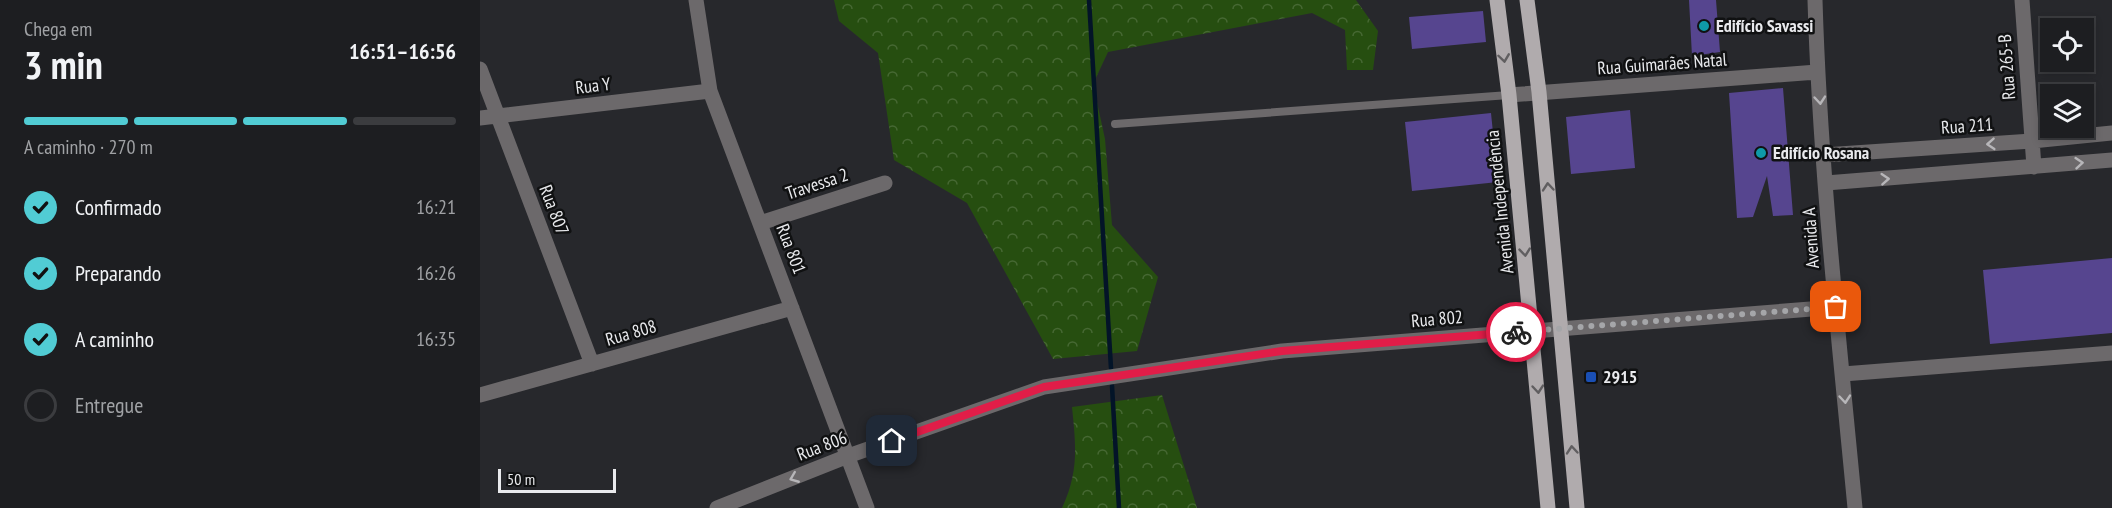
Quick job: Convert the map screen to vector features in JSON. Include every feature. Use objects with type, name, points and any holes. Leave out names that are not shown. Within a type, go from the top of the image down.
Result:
[{"type":"main road","name":"Avenida Independência","points":[[1497,0],[1533,331],[1548,508]]},
{"type":"main road","points":[[1527,0],[1539,92],[1577,508]]},
{"type":"street","name":"Rua 801","points":[[696,0],[710,92],[867,508]]},
{"type":"street","name":"Avenida A","points":[[1815,0],[1817,72],[1855,508]]},
{"type":"street","name":"Rua 265-B","points":[[2022,0],[2034,167]]},
{"type":"street","name":"Rua 807","points":[[480,69],[592,364]]},
{"type":"street","name":"Rua Guimarães Natal","points":[[1509,95],[1817,72]]},
{"type":"street","name":"Rua Y","points":[[480,118],[710,92]]},
{"type":"street","name":"Rua 211","points":[[1824,155],[2032,141],[2112,133]]},
{"type":"street","points":[[1826,183],[2112,160]]},
{"type":"street","name":"Travessa 2","points":[[760,223],[885,183]]},
{"type":"street","name":"Rua 802","points":[[1044,387],[1282,351],[1836,307]]},
{"type":"street","name":"Rua 808","points":[[480,395],[792,308]]},
{"type":"street","points":[[1842,374],[2112,353]]},
{"type":"street","name":"Rua 806","points":[[717,508],[848,456],[1044,387]]},
{"type":"lane","points":[[1115,124],[1509,95]]},
{"type":"green space","points":[[834,0],[1356,0],[1378,31],[1373,70],[1347,70],[1345,30],[1312,13],[1108,52],[1093,84],[1105,139],[1112,225],[1158,277],[1137,351],[1053,359],[967,203],[894,160],[878,53],[839,21]]},
{"type":"green space","points":[[1162,395],[1197,508],[1062,508],[1074,470],[1075,434],[1072,407]]},
{"type":"building","name":"Edifício Savassi","points":[[1689,0],[1716,0],[1720,52],[1692,56]]},
{"type":"building","points":[[1483,11],[1486,42],[1412,49],[1409,17]]},
{"type":"building","name":"Edifício Rosana","points":[[1783,88],[1793,215],[1773,216],[1767,176],[1753,217],[1737,218],[1729,93]]},
{"type":"building","points":[[1630,110],[1635,168],[1571,174],[1566,117]]},
{"type":"building","points":[[1491,113],[1498,182],[1412,191],[1405,122]]},
{"type":"building","points":[[2112,258],[2112,333],[1990,344],[1983,270]]},
{"type":"waterway","points":[[1089,0],[1111,368]]},
{"type":"waterway","points":[[1112,386],[1119,508]]},
{"type":"way so far","points":[[1516,332],[1836,307]]},
{"type":"place","name":"Edifício Savassi","points":[[1704,26]]},
{"type":"place","name":"Edifício Rosana","points":[[1761,153]]},
{"type":"place","name":"2915","points":[[1591,377]]},
{"type":"route","points":[[892,441],[1044,387],[1282,351],[1516,332]]}]
